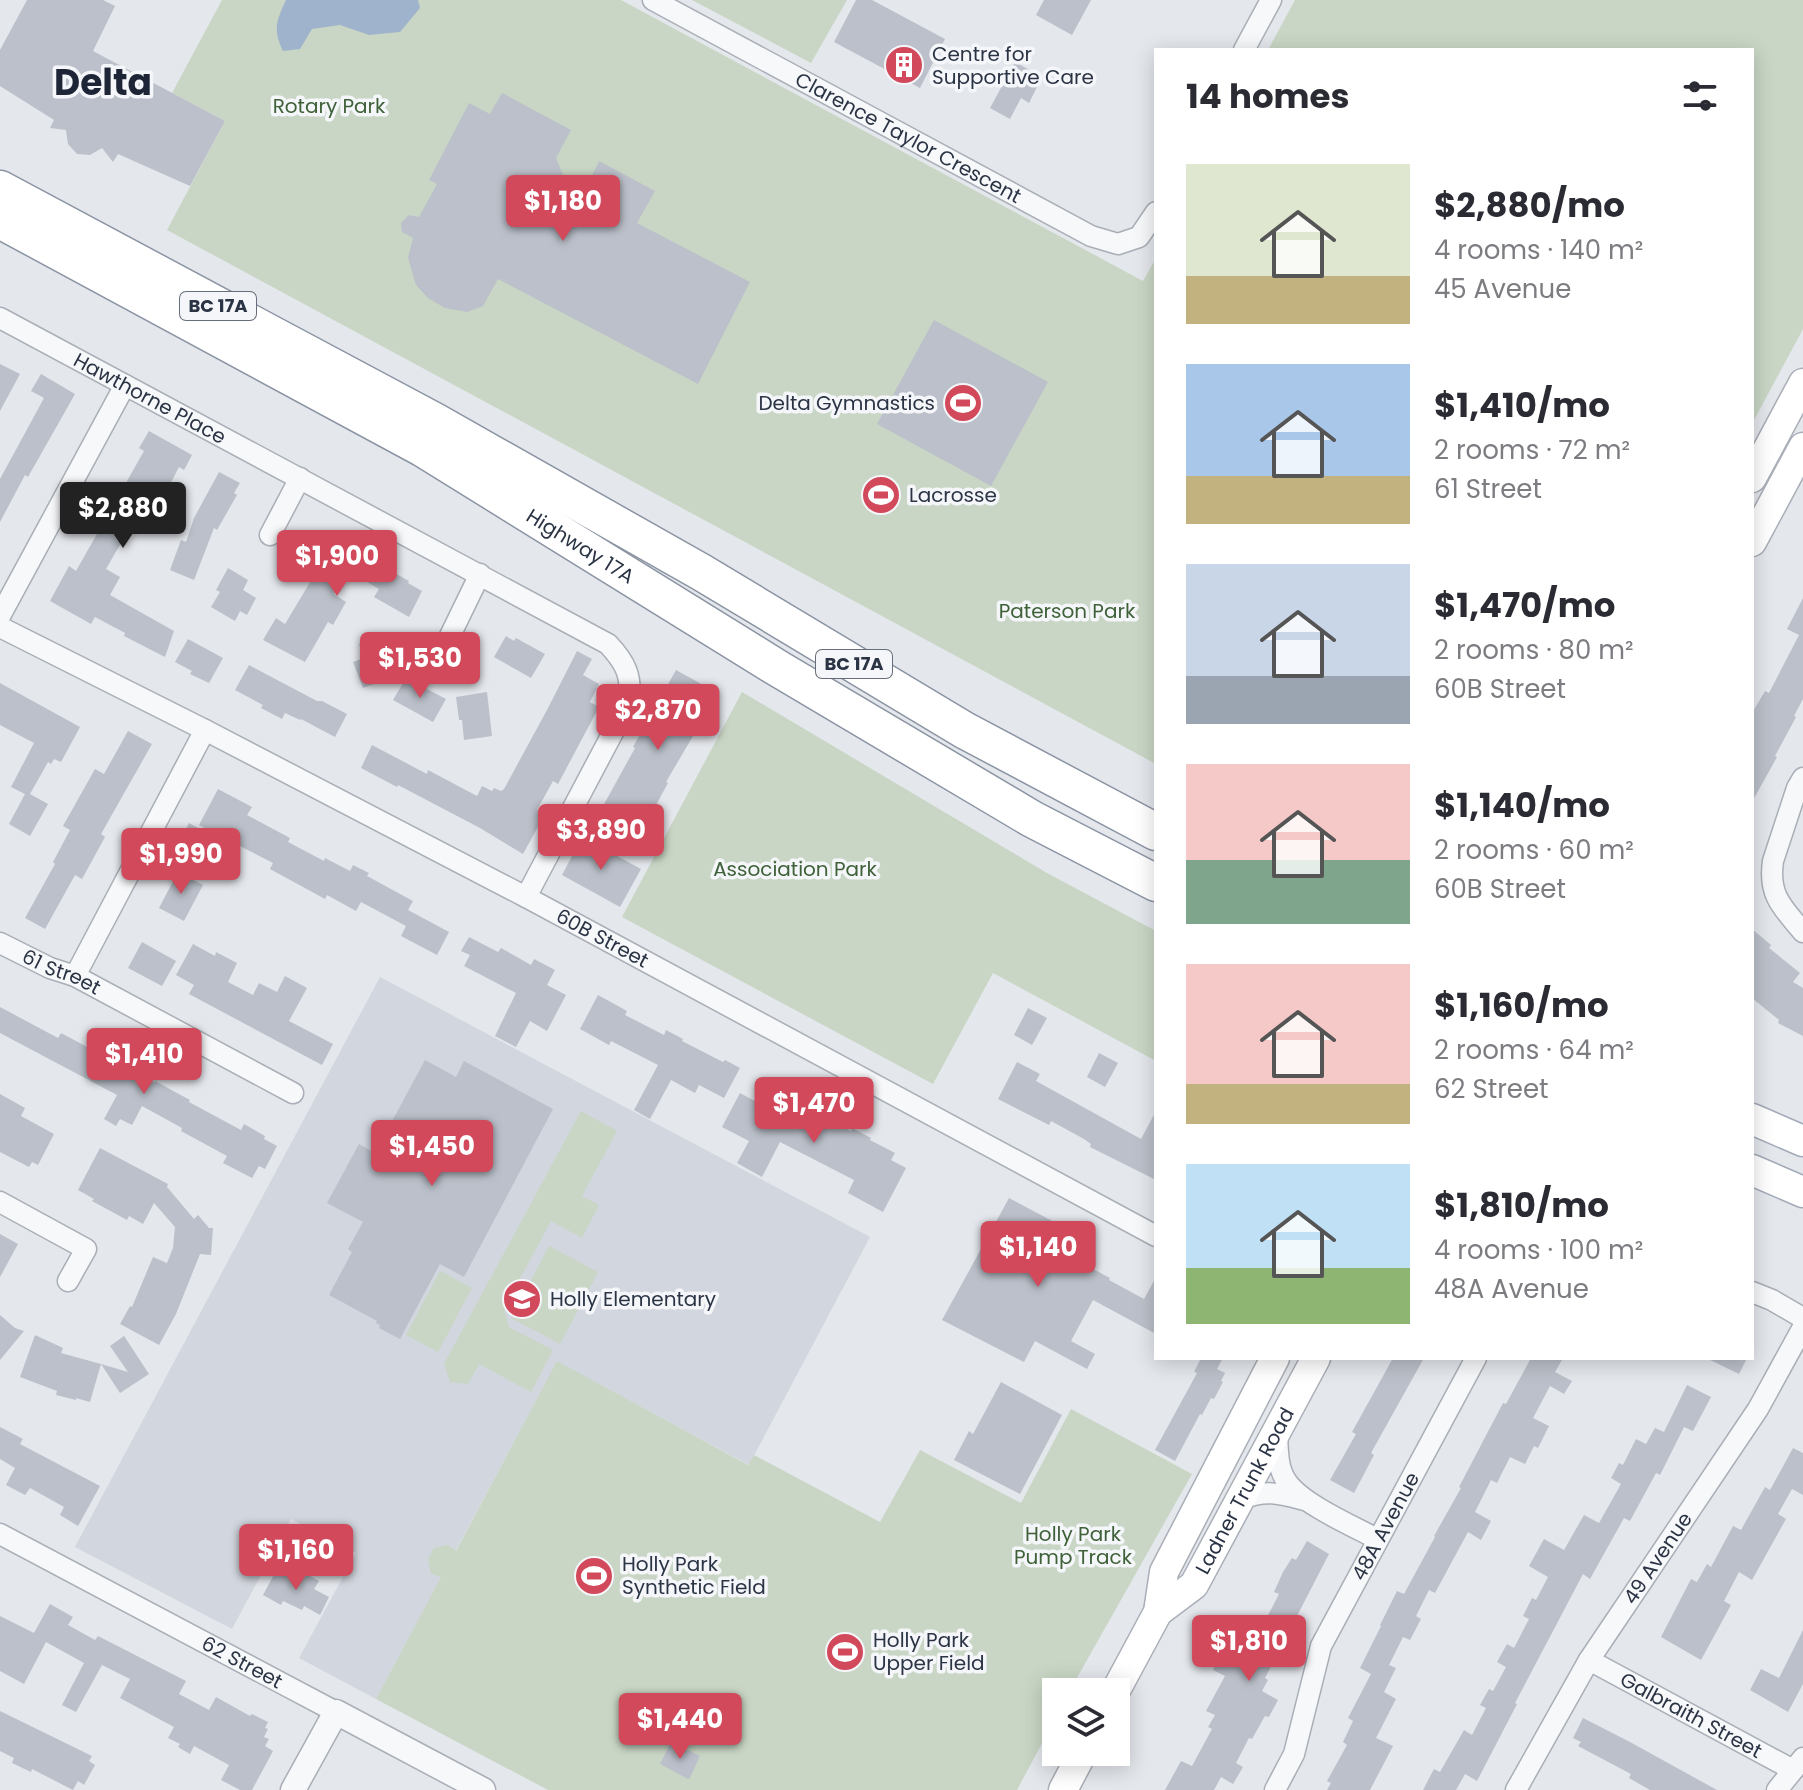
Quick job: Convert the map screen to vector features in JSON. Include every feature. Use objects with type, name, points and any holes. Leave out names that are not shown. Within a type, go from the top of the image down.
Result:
[{"type":"highway","name":"Highway 17A","points":[[0,189],[436,422],[701,572],[964,730],[1154,831]]},
{"type":"highway","name":"Highway 17A","points":[[0,220],[422,448],[779,669],[1018,811],[1154,882]]},
{"type":"main road","points":[[1754,474],[1803,383]]},
{"type":"main road","points":[[1754,538],[1803,447]]},
{"type":"main road","points":[[1754,1120],[1803,1141]]},
{"type":"main road","points":[[1754,1171],[1803,1192]]},
{"type":"main road","name":"Ladner Trunk Road","points":[[1123,1678],[1158,1612],[1164,1572],[1274,1360]]},
{"type":"main road","name":"Ladner Trunk Road","points":[[1158,1612],[1194,1585],[1315,1360]]},
{"type":"main road","points":[[1063,1790],[1076,1766]]},
{"type":"street","name":"Clarence Taylor Crescent","points":[[653,0],[1091,236],[1118,244],[1139,237],[1154,215]]},
{"type":"street","points":[[1245,48],[1271,0]]},
{"type":"street","name":"Hawthorne Place","points":[[0,318],[480,574],[608,644],[619,655],[631,685],[629,702],[526,897]]},
{"type":"street","points":[[0,616],[125,385]]},
{"type":"street","points":[[270,535],[300,478]]},
{"type":"street","points":[[446,644],[480,574]]},
{"type":"street","name":"60B Street","points":[[0,627],[526,897],[1154,1235]]},
{"type":"street","points":[[75,976],[205,730]]},
{"type":"street","points":[[1803,778],[1797,788],[1771,872],[1774,893],[1803,932]]},
{"type":"street","name":"61 Street","points":[[0,943],[50,968],[75,976],[293,1093]]},
{"type":"street","points":[[0,1202],[86,1249],[68,1281]]},
{"type":"street","points":[[1754,1293],[1803,1318]]},
{"type":"street","name":"49 Avenue","points":[[1516,1790],[1589,1660],[1758,1409],[1803,1327]]},
{"type":"street","name":"48A Avenue","points":[[1275,1790],[1294,1754],[1321,1646],[1475,1360]]},
{"type":"street","points":[[1277,1433],[1279,1463],[1288,1483],[1309,1501],[1377,1539]]},
{"type":"street","points":[[1242,1499],[1258,1492],[1309,1501]]},
{"type":"street","name":"62 Street","points":[[0,1534],[483,1790]]},
{"type":"street","name":"Galbraith Street","points":[[1589,1660],[1798,1764]]},
{"type":"street","points":[[293,1790],[336,1712]]},
{"type":"street","points":[[1777,1790],[1798,1764]]},
{"type":"shaded area","name":"Holly Elementary","points":[[380,977],[870,1237],[749,1465],[557,1362],[376,1699],[299,1658],[356,1553],[291,1519],[232,1629],[75,1547]]},
{"type":"green space","points":[[222,0],[621,0],[1143,281],[1154,262],[1154,763],[167,230],[225,121],[172,93]]},
{"type":"green space","points":[[692,0],[847,0],[811,63]]},
{"type":"green space","points":[[1295,0],[1803,0],[1803,329],[1754,420],[1754,48],[1269,48]]},
{"type":"green space","name":"Association Park","points":[[742,692],[1047,873],[1154,930],[1154,1060],[993,973],[933,1084],[622,917]]},
{"type":"green space","points":[[581,1111],[617,1131],[582,1196],[599,1205],[582,1238],[551,1221],[504,1308],[509,1327],[553,1350],[531,1392],[479,1364],[468,1384],[450,1382],[444,1364]]},
{"type":"green space","points":[[549,1246],[598,1272],[560,1344],[511,1318]]},
{"type":"green space","points":[[440,1271],[472,1288],[438,1352],[406,1335]]},
{"type":"green space","name":"Holly Park Pump Track","points":[[557,1361],[748,1465],[754,1455],[880,1522],[920,1450],[1021,1503],[1071,1409],[1192,1474],[1077,1678],[1042,1678],[1042,1743],[1017,1790],[548,1790],[376,1699],[441,1577],[431,1574],[428,1560],[434,1548],[448,1545],[456,1551]]},
{"type":"water","points":[[286,0],[418,0],[420,8],[400,32],[369,35],[340,25],[312,29],[300,49],[283,51],[277,26]]},
{"type":"building","points":[[27,0],[103,0],[115,6],[93,51],[225,121],[190,186],[118,154],[113,162],[102,148],[90,155],[77,154],[68,144],[66,130],[50,128],[54,120],[0,86],[0,50]]},
{"type":"building","name":"Centre for Supportive Care","points":[[856,0],[872,0],[945,39],[920,88],[834,42]]},
{"type":"building","points":[[1044,0],[1091,0],[1072,35],[1036,15]]},
{"type":"building","points":[[1015,62],[1042,77],[1029,103],[1021,98],[1010,119],[990,108]]},
{"type":"building","points":[[502,93],[571,130],[556,158],[565,180],[585,191],[599,161],[655,191],[637,223],[750,282],[698,384],[498,279],[483,306],[467,312],[445,308],[428,298],[416,285],[408,258],[413,238],[402,232],[401,223],[409,215],[419,217],[437,184],[429,180],[469,103],[490,114]]},
{"type":"building","name":"Delta Gymnastics","points":[[934,320],[1048,382],[991,486],[877,424]]},
{"type":"building","points":[[0,364],[20,374],[0,411]]},
{"type":"building","points":[[41,374],[75,394],[0,522],[0,479],[44,398],[31,391]]},
{"type":"building","points":[[149,431],[192,455],[184,470],[179,467],[154,515],[141,508],[106,569],[120,577],[110,595],[174,631],[165,657],[95,617],[91,624],[50,601],[69,566],[76,571],[144,451],[139,448]]},
{"type":"building","points":[[219,472],[240,483],[234,493],[237,495],[217,530],[214,528],[194,580],[170,570],[181,540],[186,542],[194,518]]},
{"type":"building","points":[[335,535],[371,555],[369,559],[422,591],[409,617],[374,597],[379,589],[347,570],[334,594],[346,602],[333,625],[328,622],[305,662],[263,640],[276,618],[285,624],[330,549],[327,548]]},
{"type":"building","points":[[228,568],[248,580],[243,590],[256,598],[247,615],[240,611],[235,621],[211,607]]},
{"type":"building","points":[[1803,598],[1803,699],[1754,798],[1754,710],[1765,691],[1769,693],[1799,635],[1787,629]]},
{"type":"building","points":[[506,636],[545,654],[531,678],[494,657]]},
{"type":"building","points":[[377,637],[384,655],[394,651],[403,673],[363,688],[353,662],[364,658],[359,644]]},
{"type":"building","points":[[188,639],[223,658],[209,683],[175,662]]},
{"type":"building","points":[[577,651],[592,659],[583,675],[599,684],[590,702],[599,707],[558,784],[553,781],[537,810],[545,814],[523,854],[480,828],[361,768],[372,745],[477,796],[482,786],[501,791]]},
{"type":"building","points":[[249,665],[347,714],[335,737],[285,713],[282,719],[235,690]]},
{"type":"building","points":[[676,670],[716,692],[639,836],[604,816],[608,809],[603,806]]},
{"type":"building","points":[[406,678],[446,699],[433,722],[393,700]]},
{"type":"building","points":[[0,683],[80,727],[61,762],[54,759],[51,764],[48,762],[30,794],[48,804],[30,836],[9,824],[25,794],[11,787],[34,743],[0,725]]},
{"type":"building","points":[[487,692],[492,736],[464,740],[456,697]]},
{"type":"building","points":[[128,731],[152,744],[101,834],[105,837],[82,879],[75,875],[45,929],[25,918],[70,830],[63,826],[95,769],[104,774]]},
{"type":"building","points":[[218,789],[252,807],[247,815],[290,838],[288,842],[350,871],[353,865],[413,901],[408,910],[449,932],[437,955],[401,936],[406,926],[361,902],[356,911],[327,895],[325,899],[270,869],[273,863],[199,825]]},
{"type":"building","points":[[189,823],[207,833],[199,849],[181,839]]},
{"type":"building","points":[[582,837],[641,869],[620,907],[562,875]]},
{"type":"building","points":[[178,872],[203,885],[184,921],[159,908]]},
{"type":"building","points":[[1754,931],[1771,945],[1769,948],[1800,973],[1793,982],[1803,988],[1803,1036],[1778,1023],[1779,1020],[1754,1000]]},
{"type":"building","points":[[469,937],[498,952],[501,948],[531,965],[534,959],[555,970],[547,985],[566,995],[547,1031],[530,1021],[516,1047],[495,1036],[516,993],[464,966],[470,955],[461,951]]},
{"type":"building","points":[[142,942],[176,961],[162,986],[128,968]]},
{"type":"building","points":[[193,944],[237,963],[228,982],[253,995],[259,983],[277,992],[285,976],[307,988],[289,1021],[333,1044],[322,1065],[189,994],[194,985],[176,975]]},
{"type":"building","points":[[598,995],[627,1011],[625,1015],[664,1035],[666,1030],[682,1041],[740,1068],[724,1098],[699,1085],[695,1093],[671,1080],[650,1119],[634,1110],[658,1065],[580,1029]]},
{"type":"building","points":[[0,1007],[58,1038],[61,1033],[241,1130],[244,1124],[265,1136],[264,1139],[277,1146],[265,1169],[259,1166],[252,1178],[223,1163],[227,1156],[142,1106],[132,1125],[120,1119],[116,1126],[104,1119],[117,1095],[0,1033]]},
{"type":"building","points":[[1028,1008],[1047,1018],[1032,1045],[1014,1035]]},
{"type":"building","points":[[1099,1053],[1118,1063],[1105,1087],[1087,1077]]},
{"type":"building","points":[[425,1060],[456,1077],[464,1061],[553,1109],[464,1277],[440,1264],[400,1339],[379,1328],[377,1321],[329,1295],[352,1252],[348,1249],[363,1222],[327,1203],[359,1144],[375,1153]]},
{"type":"building","points":[[1017,1062],[1040,1074],[1036,1081],[1141,1139],[1154,1115],[1154,1179],[1090,1147],[1091,1144],[1084,1139],[1051,1121],[1049,1125],[998,1099]]},
{"type":"building","points":[[772,1087],[895,1153],[891,1160],[906,1168],[883,1212],[848,1193],[854,1180],[780,1142],[762,1177],[737,1163],[749,1141],[722,1127],[740,1093],[762,1105]]},
{"type":"building","points":[[0,1094],[25,1108],[21,1116],[54,1134],[38,1165],[32,1162],[29,1167],[0,1152]]},
{"type":"building","points":[[100,1148],[168,1184],[167,1187],[194,1219],[198,1215],[209,1228],[213,1228],[211,1255],[200,1254],[176,1314],[159,1345],[120,1324],[132,1307],[153,1257],[167,1263],[173,1248],[175,1227],[154,1203],[143,1224],[129,1216],[127,1220],[78,1190]]},
{"type":"building","points":[[1009,1198],[1090,1241],[1080,1262],[1109,1280],[1144,1299],[1154,1281],[1154,1333],[1093,1300],[1071,1341],[1095,1354],[1087,1369],[1035,1341],[1024,1362],[942,1320]]},
{"type":"building","points":[[0,1234],[18,1244],[0,1277]]},
{"type":"building","points":[[0,1315],[15,1328],[24,1331],[0,1360]]},
{"type":"building","points":[[35,1335],[63,1348],[61,1353],[101,1364],[90,1402],[56,1395],[57,1391],[20,1377]]},
{"type":"building","points":[[124,1336],[149,1374],[120,1393],[101,1364],[128,1372],[110,1346]]},
{"type":"building","points":[[1200,1360],[1222,1360],[1217,1369],[1225,1373],[1214,1399],[1211,1398],[1200,1414],[1175,1461],[1155,1450],[1197,1373],[1194,1372]]},
{"type":"building","points":[[1392,1360],[1423,1360],[1371,1453],[1374,1455],[1354,1493],[1330,1480],[1356,1434],[1352,1432]]},
{"type":"building","points":[[1530,1360],[1562,1360],[1555,1372],[1572,1381],[1564,1394],[1550,1386],[1533,1418],[1549,1426],[1538,1448],[1534,1446],[1525,1464],[1510,1457],[1497,1483],[1491,1480],[1475,1512],[1491,1521],[1481,1540],[1468,1532],[1435,1593],[1429,1590],[1416,1616],[1421,1619],[1410,1640],[1403,1637],[1389,1665],[1396,1668],[1384,1692],[1396,1699],[1376,1738],[1393,1746],[1370,1790],[1327,1790],[1331,1783],[1327,1781],[1347,1745],[1343,1742],[1353,1721],[1348,1718],[1371,1674],[1360,1668],[1397,1591],[1404,1594],[1503,1403],[1506,1404]]},
{"type":"building","points":[[1710,1360],[1746,1360],[1739,1374]]},
{"type":"building","points":[[1001,1382],[1062,1415],[1020,1494],[954,1460],[969,1431],[973,1434]]},
{"type":"building","points":[[1687,1385],[1711,1397],[1693,1431],[1684,1427],[1660,1475],[1656,1473],[1630,1521],[1624,1518],[1590,1579],[1583,1574],[1477,1781],[1465,1774],[1456,1790],[1423,1790],[1434,1769],[1440,1772],[1464,1730],[1472,1735],[1486,1708],[1480,1705],[1489,1689],[1493,1691],[1506,1667],[1497,1662],[1507,1644],[1514,1648],[1529,1619],[1523,1616],[1548,1577],[1529,1566],[1544,1539],[1564,1550],[1584,1515],[1599,1523],[1621,1484],[1611,1478],[1619,1463],[1623,1465],[1636,1439],[1646,1444],[1655,1428],[1664,1432]]},
{"type":"building","points":[[0,1427],[23,1439],[20,1444],[100,1486],[78,1526],[60,1515],[64,1507],[30,1488],[25,1495],[6,1485],[15,1468],[0,1459]]},
{"type":"building","points":[[1793,1448],[1803,1453],[1803,1495],[1792,1489],[1778,1514],[1786,1519],[1752,1580],[1739,1572],[1724,1601],[1731,1605],[1701,1660],[1661,1637],[1691,1579],[1697,1582],[1707,1564],[1711,1567],[1733,1526],[1741,1530],[1765,1487],[1770,1490]]},
{"type":"building","points":[[1307,1541],[1329,1554],[1265,1678],[1268,1680],[1262,1691],[1278,1700],[1269,1717],[1265,1716],[1252,1739],[1249,1738],[1236,1763],[1243,1767],[1233,1784],[1221,1777],[1214,1790],[1165,1790],[1181,1761],[1192,1766],[1212,1729],[1208,1727],[1215,1715],[1206,1711],[1225,1676],[1213,1670],[1221,1654],[1242,1666],[1279,1594],[1274,1592],[1283,1572],[1292,1558],[1296,1560]]},
{"type":"building","points":[[277,1569],[296,1580],[301,1571],[319,1581],[314,1589],[329,1597],[320,1615],[304,1606],[302,1610],[283,1601],[281,1605],[263,1595]]},
{"type":"building","points":[[50,1604],[73,1617],[68,1625],[95,1640],[98,1636],[186,1681],[179,1694],[209,1710],[216,1697],[268,1722],[264,1737],[269,1739],[265,1746],[273,1751],[252,1790],[240,1790],[221,1780],[229,1765],[194,1746],[190,1754],[178,1747],[180,1744],[168,1738],[174,1727],[120,1698],[130,1679],[102,1665],[76,1712],[62,1705],[84,1663],[46,1642],[24,1684],[0,1671],[0,1616],[34,1633]]},
{"type":"building","points":[[1803,1630],[1803,1684],[1788,1712],[1750,1690],[1761,1669],[1779,1678]]},
{"type":"building","points":[[0,1711],[92,1756],[89,1761],[95,1765],[84,1785],[78,1781],[73,1790],[32,1769],[31,1772],[12,1763],[14,1758],[0,1751]]},
{"type":"building","points":[[1583,1718],[1717,1790],[1650,1790],[1629,1778],[1631,1774],[1578,1746],[1581,1742],[1573,1738]]},
{"type":"building","points":[[671,1742],[700,1756],[688,1779],[660,1764]]},
{"type":"place","name":"Centre for Supportive Care","points":[[904,65]]},
{"type":"place","name":"Delta Gymnastics","points":[[963,403]]},
{"type":"place","name":"Lacrosse","points":[[881,495]]},
{"type":"place","name":"Holly Elementary","points":[[522,1299]]},
{"type":"place","name":"Holly Park Synthetic Field","points":[[594,1576]]},
{"type":"place","name":"Holly Park Upper Field","points":[[845,1652]]},
{"type":"district","name":"Delta","points":[[103,82]]},
{"type":"park label","name":"Rotary Park","points":[[329,106]]},
{"type":"park label","name":"Paterson Park","points":[[1067,611]]}]
